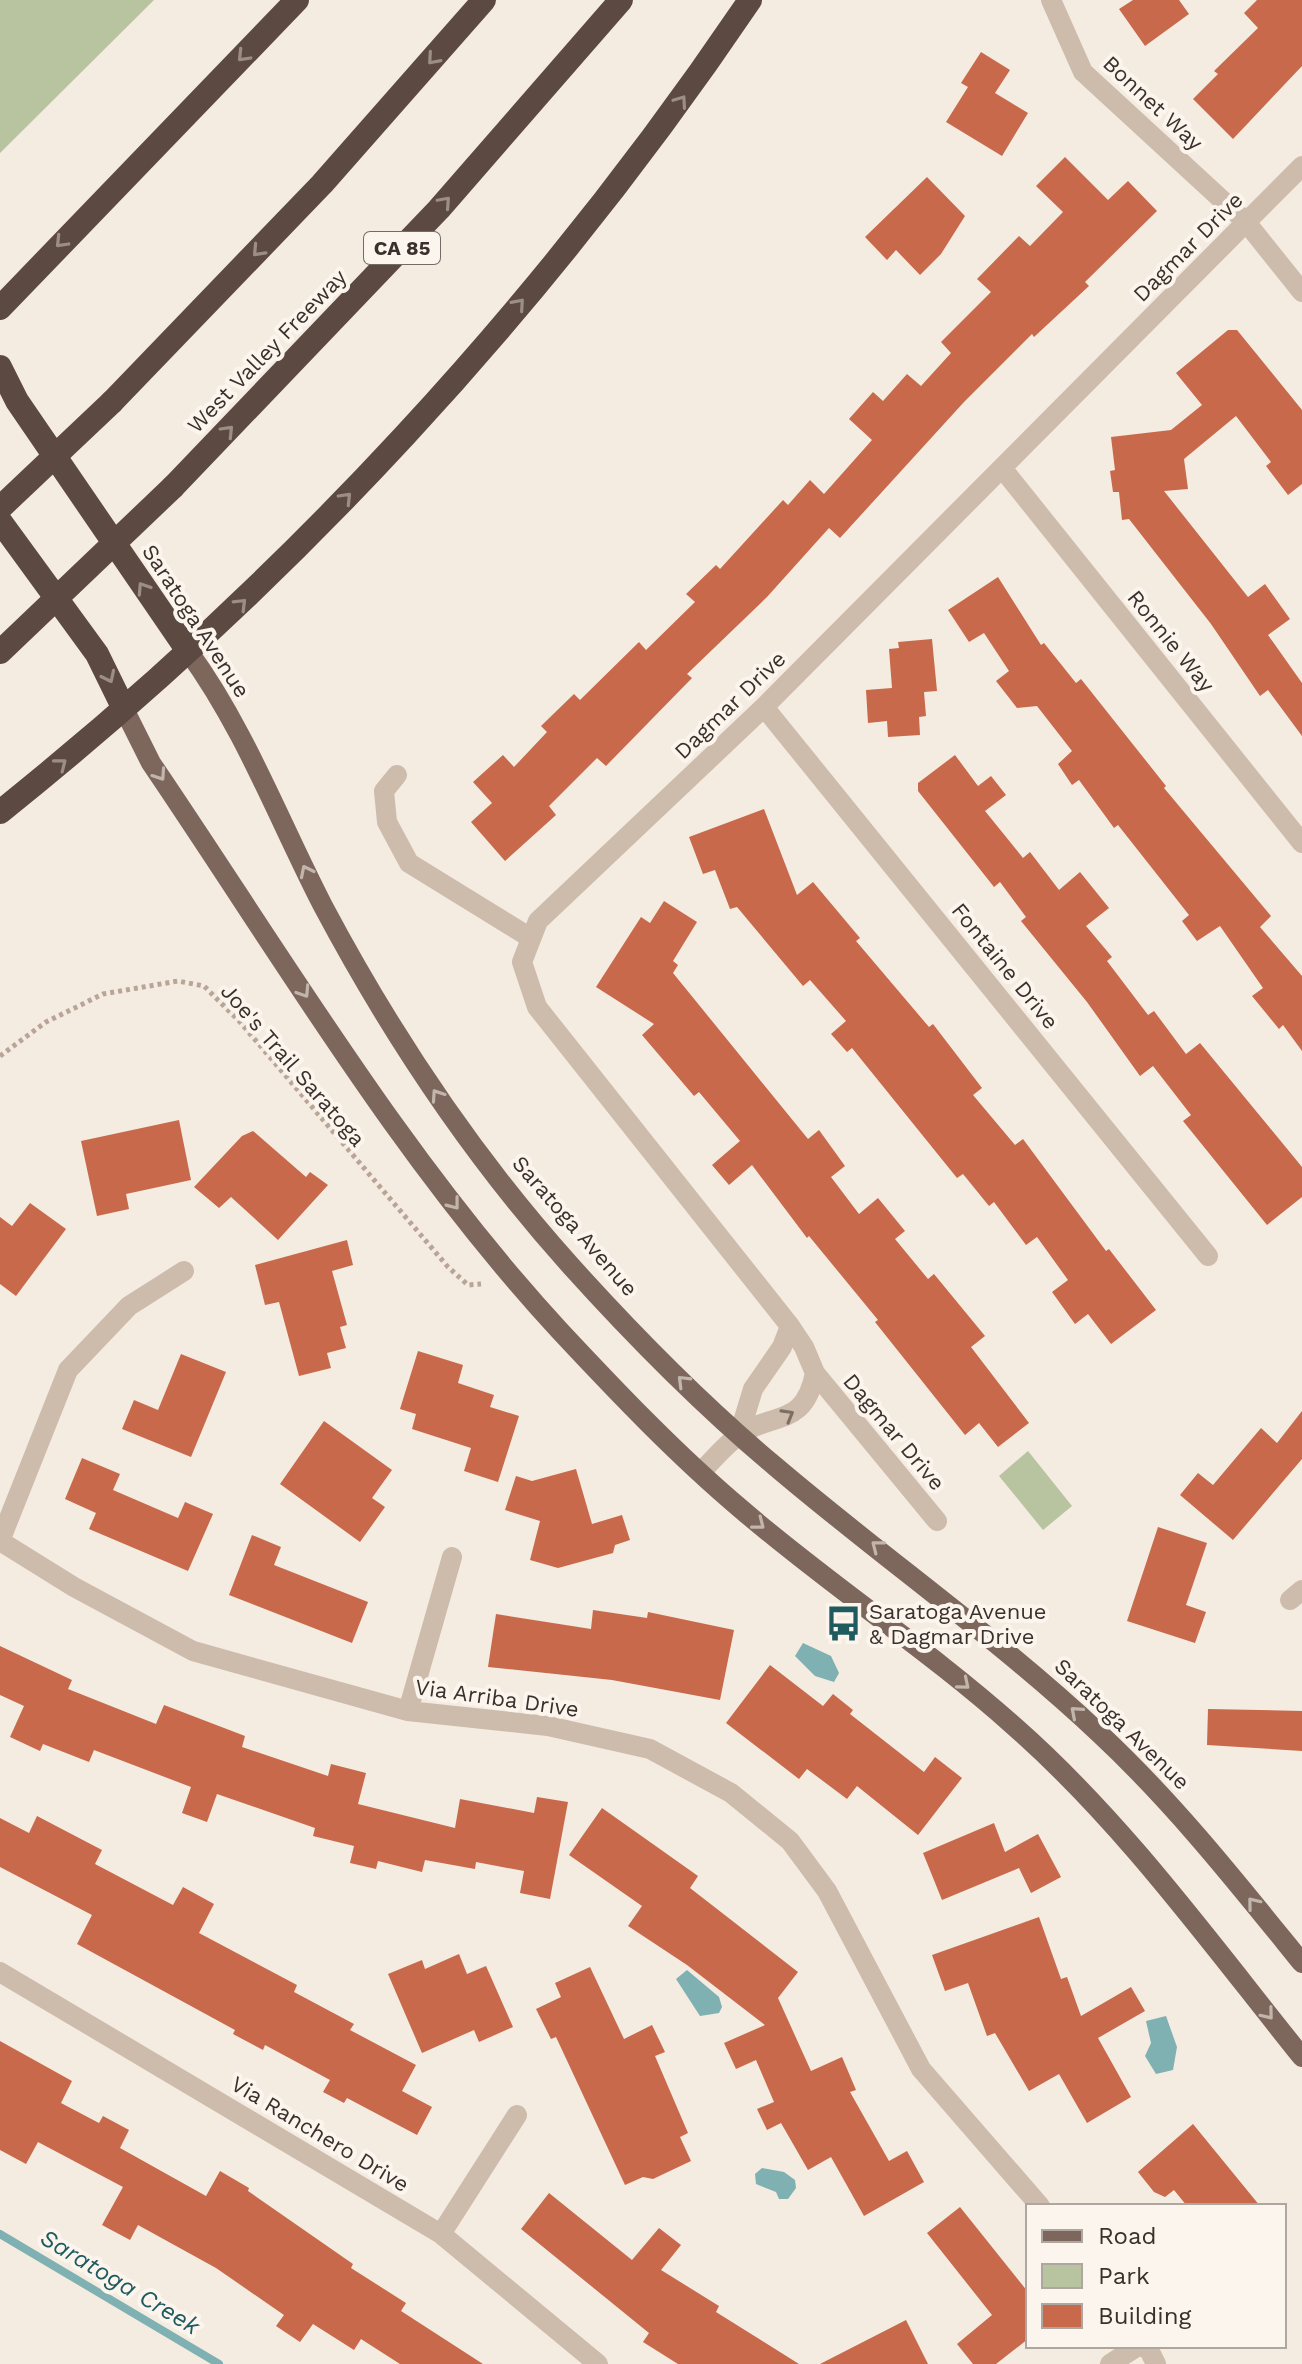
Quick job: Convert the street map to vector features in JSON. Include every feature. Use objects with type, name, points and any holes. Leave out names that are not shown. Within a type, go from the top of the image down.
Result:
[{"type":"highway","points":[[0,308],[297,0]]},
{"type":"highway","points":[[0,508],[112,402],[322,184],[484,0]]},
{"type":"highway","name":"West Valley Freeway","points":[[0,652],[173,487],[439,209],[621,0]]},
{"type":"highway","points":[[0,812],[91,740],[123,707],[292,554],[449,387],[610,195],[750,0]]},
{"type":"highway","name":"Saratoga Avenue","points":[[0,367],[17,401],[188,651]]},
{"type":"highway","points":[[0,521],[97,654],[123,707]]},
{"type":"main road","name":"Saratoga Avenue","points":[[188,651],[204,674],[271,796],[349,953],[462,1131],[517,1204],[571,1267],[739,1435],[1097,1731],[1199,1836],[1302,1963]]},
{"type":"main road","points":[[123,707],[151,763],[363,1081],[435,1181],[560,1332],[741,1509],[917,1645],[1005,1718],[1075,1784],[1166,1888],[1302,2057]]},
{"type":"street","name":"Bonnet Way","points":[[1051,0],[1083,72],[1246,222],[1302,292]]},
{"type":"street","name":"Dagmar Drive","points":[[937,1521],[815,1373],[804,1347],[790,1326],[537,1007],[522,962],[529,937],[538,921],[764,707],[1302,166]]},
{"type":"street","name":"Ronnie Way","points":[[1002,468],[1302,843]]},
{"type":"street","name":"Fontaine Drive","points":[[764,707],[1208,1256]]},
{"type":"street","points":[[397,775],[384,791],[387,822],[409,863],[529,937]]},
{"type":"street","points":[[0,1541],[68,1370],[129,1306],[184,1271]]},
{"type":"street","name":"Dagmar Drive","points":[[739,1435],[753,1389],[782,1347],[790,1326]]},
{"type":"street","name":"Dagmar Drive","points":[[701,1472],[739,1435],[784,1419],[803,1406],[815,1373]]},
{"type":"street","name":"Via Arriba Drive","points":[[0,1541],[74,1587],[193,1651],[408,1711],[548,1726],[650,1749],[731,1793],[790,1841],[827,1891],[921,2069],[1038,2204]]},
{"type":"street","points":[[408,1711],[452,1557]]},
{"type":"street","name":"Via Ranchero Drive","points":[[0,1972],[441,2234],[598,2364]]},
{"type":"street","points":[[441,2234],[517,2115]]},
{"type":"street","points":[[1110,2364],[1135,2348]]},
{"type":"path","name":"Joe's Trail Saratoga","points":[[0,1056],[46,1022],[103,994],[178,981],[204,986],[240,1022],[448,1267],[468,1285],[481,1284]]},
{"type":"green space","points":[[0,0],[154,0],[0,153]]},
{"type":"green space","points":[[1028,1451],[1072,1506],[1043,1530],[999,1476]]},
{"type":"water","points":[[803,1643],[831,1656],[839,1673],[834,1682],[815,1676],[795,1656]]},
{"type":"water","points":[[687,1970],[719,1997],[722,2007],[719,2013],[700,2016],[676,1979]]},
{"type":"water","points":[[1166,2016],[1177,2047],[1173,2070],[1156,2074],[1145,2056],[1151,2043],[1146,2021]]},
{"type":"water","points":[[762,2168],[784,2172],[795,2180],[796,2188],[788,2199],[779,2199],[776,2192],[756,2184],[755,2174]]},
{"type":"building","points":[[1133,0],[1179,0],[1189,14],[1145,46],[1119,9]]},
{"type":"building","points":[[1257,0],[1302,0],[1302,66],[1233,139],[1193,99],[1218,74],[1214,71],[1258,28],[1244,13]]},
{"type":"building","points":[[981,52],[1010,70],[995,93],[1028,113],[1002,156],[946,122],[968,87],[961,83]]},
{"type":"building","points":[[1065,157],[1108,200],[1128,181],[1157,211],[1085,282],[1089,286],[1034,337],[1032,334],[964,402],[840,538],[829,528],[767,597],[687,674],[692,678],[606,766],[597,758],[549,806],[556,815],[505,861],[471,822],[492,803],[473,782],[503,755],[514,767],[547,732],[541,726],[574,694],[580,700],[639,642],[646,650],[695,602],[686,594],[716,565],[720,569],[783,500],[788,505],[810,480],[824,494],[872,440],[849,419],[873,392],[883,401],[907,374],[921,386],[951,353],[941,342],[991,292],[977,279],[1019,236],[1030,246],[1063,212],[1036,186]]},
{"type":"building","points":[[927,177],[965,216],[941,254],[920,275],[896,250],[887,260],[865,237]]},
{"type":"building","points":[[1228,330],[1237,330],[1302,410],[1302,484],[1288,495],[1266,466],[1271,462],[1236,416],[1184,459],[1188,489],[1164,491],[1248,597],[1265,584],[1290,619],[1268,635],[1302,683],[1302,736],[1268,690],[1260,696],[1211,624],[1129,519],[1122,520],[1119,492],[1113,492],[1110,471],[1115,470],[1111,437],[1171,430],[1202,405],[1176,373]]},
{"type":"building","points":[[998,577],[1041,645],[1044,643],[1076,683],[1081,679],[1166,786],[1164,788],[1271,916],[1260,927],[1302,976],[1302,1051],[1283,1025],[1279,1029],[1252,996],[1263,988],[1220,926],[1197,941],[1182,921],[1189,915],[1118,825],[1114,828],[1079,780],[1072,785],[1058,764],[1072,751],[1037,706],[1017,708],[996,681],[1009,671],[984,633],[969,642],[948,610]]},
{"type":"building","points":[[932,639],[937,691],[924,692],[926,716],[919,717],[920,735],[888,737],[887,721],[868,723],[866,690],[892,688],[889,649],[899,648],[898,642]]},
{"type":"building","points":[[955,755],[978,786],[991,776],[1006,795],[985,811],[1023,858],[1030,852],[1059,890],[1080,872],[1109,908],[1086,926],[1112,957],[1107,961],[1148,1015],[1154,1011],[1186,1054],[1200,1043],[1302,1167],[1302,1197],[1267,1225],[1183,1121],[1191,1115],[1153,1066],[1140,1076],[1087,1002],[1021,921],[1026,917],[1000,882],[994,887],[918,791],[918,783]]},
{"type":"building","points":[[764,809],[797,895],[813,882],[860,938],[856,941],[929,1027],[933,1024],[982,1088],[973,1095],[1015,1145],[1023,1139],[1106,1251],[1109,1249],[1156,1310],[1111,1344],[1088,1314],[1075,1324],[1052,1292],[1068,1280],[1037,1237],[1026,1245],[994,1202],[989,1206],[963,1174],[957,1178],[852,1048],[847,1052],[831,1034],[846,1021],[810,980],[803,986],[737,907],[730,909],[715,870],[703,874],[689,837]]},
{"type":"building","points":[[664,901],[697,922],[673,961],[678,965],[673,973],[808,1139],[819,1130],[845,1166],[831,1177],[859,1214],[878,1198],[905,1231],[895,1239],[928,1279],[934,1274],[985,1336],[971,1347],[1029,1423],[998,1447],[979,1423],[965,1435],[875,1322],[878,1320],[809,1236],[807,1238],[752,1165],[729,1185],[712,1165],[740,1141],[699,1092],[694,1096],[642,1035],[654,1024],[596,987],[641,917],[650,923]]},
{"type":"building","points":[[179,1120],[191,1180],[126,1194],[129,1209],[97,1216],[81,1141]]},
{"type":"building","points":[[253,1131],[306,1177],[310,1172],[328,1185],[278,1240],[231,1197],[219,1208],[194,1187],[242,1136]]},
{"type":"building","points":[[30,1203],[66,1229],[16,1296],[0,1284],[0,1217],[12,1226]]},
{"type":"building","points":[[347,1240],[353,1265],[332,1271],[347,1325],[340,1327],[346,1348],[327,1353],[331,1368],[299,1376],[279,1302],[265,1305],[255,1265]]},
{"type":"building","points":[[418,1351],[463,1365],[458,1383],[494,1395],[490,1407],[519,1416],[498,1482],[464,1471],[471,1448],[412,1429],[416,1414],[400,1409]]},
{"type":"building","points":[[181,1354],[226,1372],[191,1457],[122,1429],[134,1400],[158,1410]]},
{"type":"building","points":[[1302,1411],[1302,1459],[1233,1540],[1180,1495],[1198,1473],[1213,1485],[1261,1428],[1277,1443]]},
{"type":"building","points":[[324,1421],[392,1470],[372,1498],[385,1507],[360,1542],[280,1484]]},
{"type":"building","points":[[82,1458],[120,1474],[113,1490],[178,1518],[185,1502],[213,1514],[188,1571],[89,1529],[96,1513],[65,1499]]},
{"type":"building","points":[[576,1469],[592,1524],[622,1515],[630,1540],[615,1545],[613,1553],[558,1568],[530,1560],[540,1521],[505,1510],[516,1476],[532,1481]]},
{"type":"building","points":[[1158,1527],[1207,1543],[1186,1605],[1206,1612],[1195,1643],[1127,1621]]},
{"type":"building","points":[[252,1535],[281,1547],[274,1565],[368,1602],[352,1643],[229,1595]]},
{"type":"building","points":[[593,1610],[647,1618],[648,1612],[734,1630],[720,1700],[612,1680],[488,1667],[496,1614],[591,1629]]},
{"type":"building","points":[[0,1646],[72,1680],[68,1689],[156,1724],[164,1705],[245,1736],[242,1747],[328,1776],[331,1764],[366,1773],[358,1804],[455,1828],[460,1799],[534,1813],[537,1797],[568,1802],[550,1899],[520,1893],[524,1871],[476,1862],[475,1869],[425,1860],[422,1872],[378,1861],[376,1869],[350,1863],[354,1846],[313,1836],[315,1828],[217,1794],[207,1822],[182,1813],[191,1787],[94,1750],[89,1762],[43,1744],[40,1751],[10,1737],[24,1706],[0,1695]]},
{"type":"building","points":[[770,1665],[823,1706],[833,1694],[853,1710],[850,1714],[924,1772],[935,1757],[962,1778],[918,1835],[857,1786],[847,1799],[807,1769],[799,1779],[726,1723]]},
{"type":"building","points":[[1208,1709],[1302,1711],[1302,1751],[1207,1745]]},
{"type":"building","points":[[602,1808],[698,1876],[690,1888],[798,1972],[778,1998],[811,2071],[842,2057],[856,2090],[850,2092],[889,2161],[907,2151],[924,2182],[864,2216],[831,2157],[808,2170],[781,2123],[767,2130],[757,2109],[774,2102],[756,2060],[736,2069],[724,2043],[765,2025],[687,1965],[628,1926],[642,1906],[569,1855]]},
{"type":"building","points":[[37,1816],[102,1850],[95,1864],[173,1905],[183,1887],[214,1904],[199,1933],[297,1985],[294,1992],[354,2024],[350,2030],[416,2065],[402,2091],[432,2107],[417,2135],[347,2098],[344,2103],[323,2092],[330,2080],[265,2045],[263,2050],[233,2034],[235,2030],[77,1944],[92,1915],[0,1867],[0,1818],[29,1833]]},
{"type":"building","points":[[994,1823],[1005,1852],[1038,1834],[1061,1877],[1031,1893],[1019,1868],[942,1900],[923,1853]]},
{"type":"building","points":[[1039,1917],[1061,1979],[1067,1977],[1081,2016],[1131,1987],[1145,2011],[1098,2038],[1131,2097],[1087,2123],[1059,2074],[1029,2091],[995,2033],[987,2036],[968,1983],[945,1991],[932,1955]]},
{"type":"building","points":[[459,1954],[467,1974],[486,1966],[513,2027],[479,2042],[474,2030],[422,2053],[388,1974],[422,1960],[425,1969]]},
{"type":"building","points":[[590,1967],[624,2039],[652,2025],[665,2052],[655,2056],[688,2133],[680,2137],[691,2161],[653,2179],[643,2177],[625,2185],[556,2037],[551,2039],[536,2009],[561,1997],[555,1983]]},
{"type":"building","points":[[0,2041],[72,2081],[61,2103],[99,2123],[103,2116],[129,2130],[120,2148],[206,2196],[220,2171],[249,2188],[248,2191],[353,2264],[351,2268],[406,2303],[401,2311],[483,2364],[400,2364],[361,2339],[354,2350],[313,2324],[300,2342],[276,2326],[284,2315],[216,2268],[138,2225],[130,2240],[102,2225],[123,2187],[38,2142],[26,2164],[0,2150]]},
{"type":"building","points":[[1193,2124],[1258,2204],[1185,2204],[1174,2190],[1165,2197],[1154,2192],[1138,2172]]},
{"type":"building","points":[[549,2193],[632,2260],[659,2228],[681,2245],[661,2270],[719,2306],[716,2312],[799,2364],[678,2364],[643,2342],[649,2333],[521,2229]]},
{"type":"building","points":[[960,2207],[1026,2290],[1026,2341],[996,2364],[973,2364],[957,2344],[992,2315],[927,2233]]},
{"type":"building","points":[[906,2320],[928,2364],[820,2364]]},
{"type":"waterway","name":"Saratoga Creek","points":[[0,2234],[219,2364]]},
{"type":"place","name":"Saratoga Avenue & Dagmar Drive","points":[[843,1624]]}]
